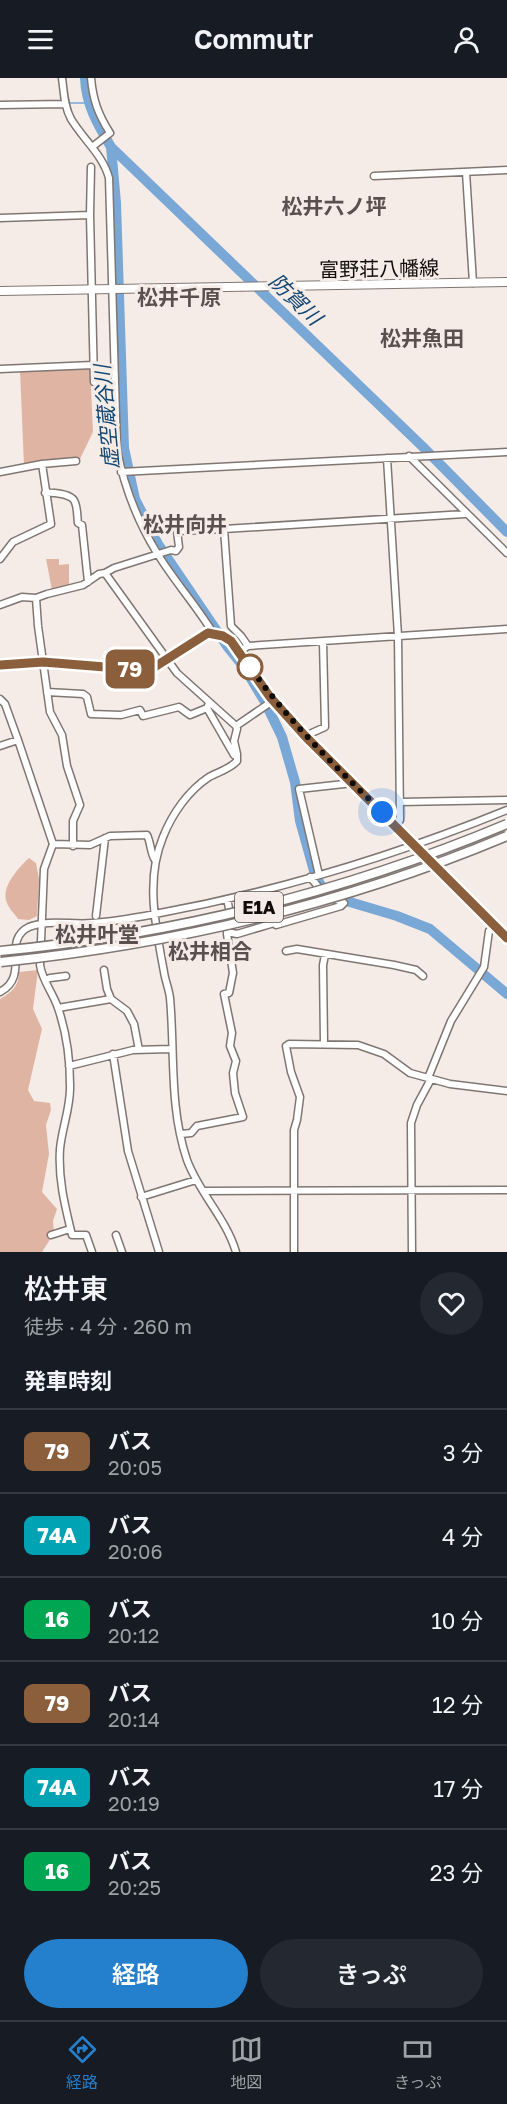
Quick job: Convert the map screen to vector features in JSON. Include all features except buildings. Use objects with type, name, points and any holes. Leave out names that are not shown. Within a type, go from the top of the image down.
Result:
[{"type":"highway","name":"E1A","points":[[0,951],[152,931],[230,915],[312,894],[383,871],[452,847],[507,824]]},
{"type":"highway","name":"E1A","points":[[1,962],[98,951],[242,923],[324,901],[396,878],[465,854],[507,836]]},
{"type":"main road","name":"富野荘八幡線","points":[[0,291],[507,282]]},
{"type":"street","points":[[62,78],[65,104],[71,119],[106,168],[109,178],[115,289],[117,450],[121,472],[140,521],[158,554],[217,634],[231,641],[274,700],[305,736],[501,928],[507,938]]},
{"type":"street","points":[[91,78],[93,99],[98,114],[110,133],[92,147]]},
{"type":"street","points":[[0,105],[65,104]]},
{"type":"street","points":[[91,166],[94,382]]},
{"type":"street","points":[[374,176],[507,171]]},
{"type":"street","points":[[466,172],[473,283]]},
{"type":"street","points":[[0,218],[90,215]]},
{"type":"street","points":[[0,369],[93,365]]},
{"type":"street","points":[[121,472],[507,452]]},
{"type":"street","points":[[409,456],[465,514],[507,553]]},
{"type":"street","points":[[387,458],[398,636],[400,820],[397,826]]},
{"type":"street","points":[[0,472],[42,464],[76,461]]},
{"type":"street","points":[[0,559],[13,542],[51,524],[42,464]]},
{"type":"street","points":[[45,493],[58,493],[73,499],[75,503],[78,524],[82,525],[88,582]]},
{"type":"street","points":[[0,605],[21,597],[36,598],[83,585],[99,574],[114,568],[178,550],[177,531],[465,514]]},
{"type":"street","points":[[224,529],[231,626],[248,646]]},
{"type":"street","points":[[105,573],[167,660],[208,706],[236,726]]},
{"type":"street","points":[[36,598],[50,712],[62,735],[67,766],[80,805],[73,822],[73,846]]},
{"type":"street","points":[[239,652],[248,646],[507,629]]},
{"type":"street","points":[[0,665],[43,662],[142,670],[153,668],[200,637],[217,634]]},
{"type":"street","points":[[305,736],[325,727],[323,642]]},
{"type":"street","points":[[47,692],[83,694],[87,697],[91,714],[121,714],[140,710],[143,716],[179,707],[190,716],[208,706]]},
{"type":"street","points":[[0,699],[5,704],[53,844],[44,869],[40,965],[58,1008],[69,1066],[70,1099],[61,1147],[61,1188],[72,1235],[86,1234],[92,1252]]},
{"type":"street","points":[[236,726],[274,700]]},
{"type":"street","points":[[208,706],[237,761]]},
{"type":"street","points":[[236,726],[234,741],[237,761]]},
{"type":"street","points":[[0,746],[18,740]]},
{"type":"street","points":[[236,1252],[222,1220],[196,1180],[187,1159],[176,1116],[170,997],[155,914],[153,886],[155,860],[163,837],[183,802],[209,778],[237,761]]},
{"type":"street","points":[[319,875],[299,789],[353,783]]},
{"type":"street","points":[[400,802],[507,800]]},
{"type":"street","points":[[0,992],[12,983],[15,975],[15,942],[19,935],[29,927],[42,924],[95,923],[155,914],[227,899],[319,875],[416,845],[507,810]]},
{"type":"street","points":[[53,844],[90,845],[105,838],[147,835],[151,854],[155,860]]},
{"type":"street","points":[[96,916],[105,838]]},
{"type":"street","points":[[227,932],[237,934],[274,923],[276,925],[341,906],[344,903],[326,896],[310,877]]},
{"type":"street","points":[[181,1134],[191,1132],[198,1126],[243,1117],[235,1093],[232,1073],[236,1060],[230,1046],[232,1033],[224,994],[230,993],[233,973],[227,932],[229,908],[227,899]]},
{"type":"street","points":[[259,911],[263,927]]},
{"type":"street","points":[[412,1252],[411,1123],[451,1021],[484,967],[489,932],[501,928]]},
{"type":"street","points":[[286,951],[297,949],[394,965],[416,970],[423,976]]},
{"type":"street","points":[[324,1043],[323,965],[325,955]]},
{"type":"street","points":[[104,970],[104,978],[111,999],[127,1011],[134,1024],[139,1050]]},
{"type":"street","points":[[45,981],[66,976]]},
{"type":"street","points":[[58,1008],[111,999]]},
{"type":"street","points":[[294,1252],[294,1130],[300,1097],[291,1072],[286,1046],[324,1043],[358,1045],[384,1054],[410,1073],[477,1088],[507,1091]]},
{"type":"street","points":[[69,1066],[113,1054],[171,1048]]},
{"type":"street","points":[[113,1054],[128,1151],[159,1252]]},
{"type":"street","points":[[141,1197],[196,1180]]},
{"type":"street","points":[[203,1191],[507,1190]]},
{"type":"street","points":[[51,1235],[70,1229]]},
{"type":"street","points":[[116,1235],[122,1252]]},
{"type":"shaded area","points":[[90,367],[93,432],[78,463],[24,466],[20,370]]},
{"type":"shaded area","points":[[46,559],[59,559],[59,565],[69,564],[69,587],[52,590]]},
{"type":"shaded area","points":[[29,858],[36,863],[39,879],[37,916],[29,920],[18,919],[5,897],[11,879]]},
{"type":"shaded area","points":[[38,970],[33,1009],[42,1029],[28,1090],[34,1101],[50,1103],[51,1110],[46,1125],[49,1154],[42,1192],[57,1209],[53,1221],[54,1233],[42,1252],[0,1252],[0,999],[14,988],[19,972]]},
{"type":"waterway","name":"防賀川","points":[[85,78],[90,106],[111,147],[422,446],[507,532]]},
{"type":"waterway","points":[[69,103],[89,103]]},
{"type":"waterway","name":"虚空蔵谷川","points":[[111,147],[116,203],[124,448],[135,499],[158,544],[227,646],[244,667],[282,737],[295,782],[300,821],[320,884],[327,892],[343,900],[397,916],[430,929],[507,994]]},
{"type":"bus line","name":"79","points":[[0,665],[43,662],[142,670],[153,668],[208,633],[223,636],[231,641],[270,697],[305,736],[507,938]]},
{"type":"district","name":"松井六ノ坪","points":[[334,206]]},
{"type":"district","name":"松井千原","points":[[179,297]]},
{"type":"district","name":"松井魚田","points":[[422,338]]},
{"type":"district","name":"松井向井","points":[[185,524]]},
{"type":"district","name":"松井叶堂","points":[[97,934]]},
{"type":"district","name":"松井相合","points":[[210,951]]},
{"type":"route","points":[[250,667],[245,660],[270,697],[305,736],[382,812]]}]
